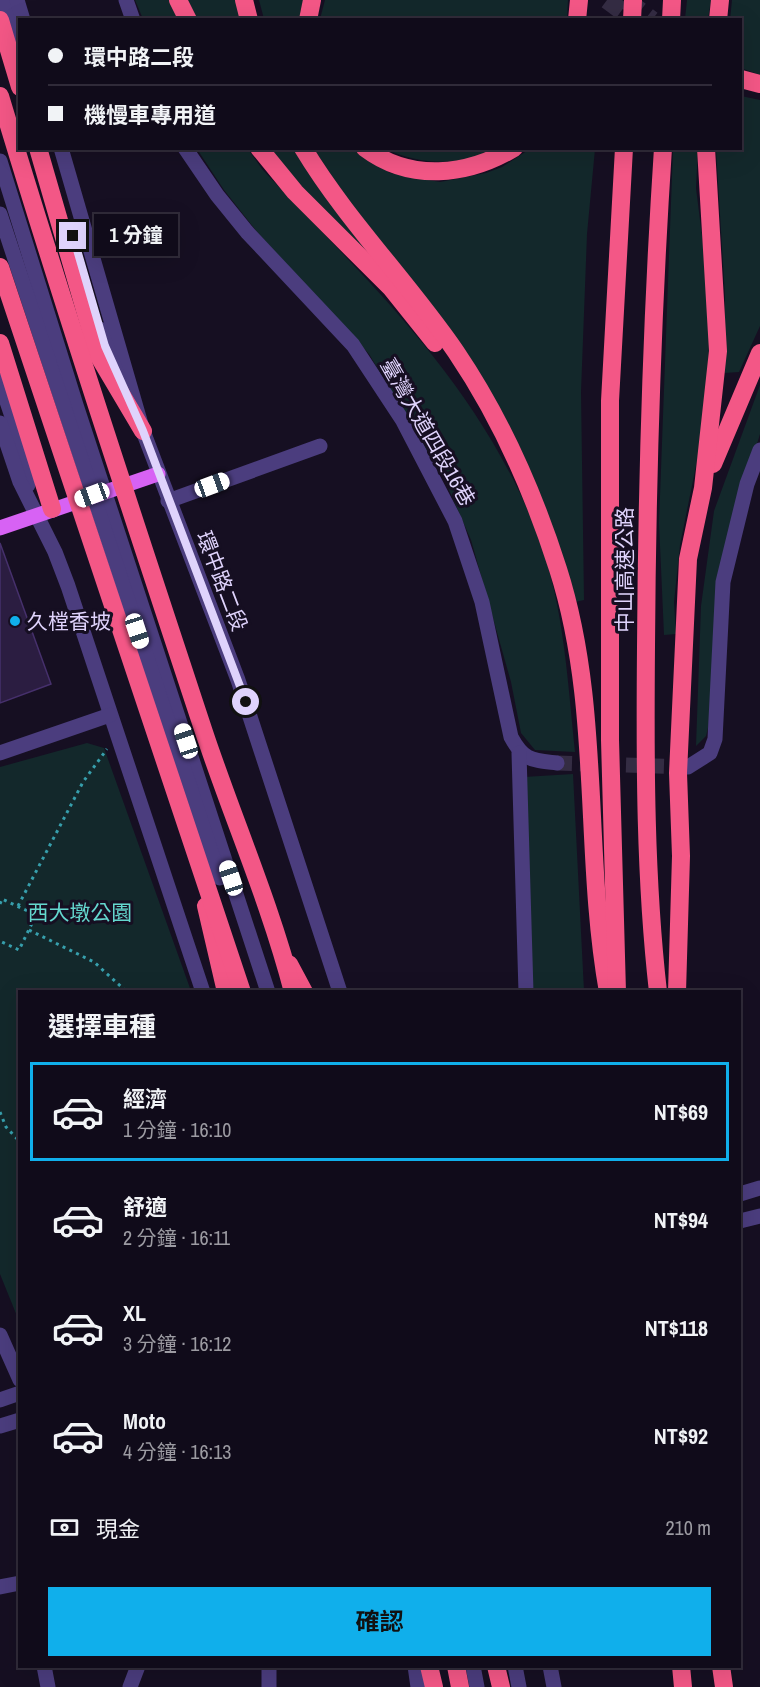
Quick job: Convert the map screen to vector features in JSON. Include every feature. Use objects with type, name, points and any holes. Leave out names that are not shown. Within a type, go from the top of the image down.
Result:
[{"type":"highway","points":[[178,0],[187,18]]},
{"type":"highway","points":[[244,0],[248,18]]},
{"type":"highway","points":[[308,18],[312,0]]},
{"type":"highway","points":[[577,18],[579,0]]},
{"type":"highway","points":[[632,18],[633,0]]},
{"type":"highway","points":[[670,18],[672,0]]},
{"type":"highway","points":[[718,18],[720,0]]},
{"type":"highway","points":[[0,20],[18,80]]},
{"type":"highway","points":[[742,79],[760,84]]},
{"type":"highway","points":[[742,91],[760,96]]},
{"type":"highway","points":[[0,96],[65,310],[212,756],[282,950],[292,990]]},
{"type":"highway","points":[[39,150],[102,351],[143,431]]},
{"type":"highway","points":[[261,150],[295,192],[391,288],[492,414]]},
{"type":"highway","points":[[304,150],[457,354],[492,414],[537,509],[559,570],[568,607],[588,734],[601,954],[608,990]]},
{"type":"highway","points":[[368,150],[396,166],[431,172],[466,169],[492,160],[510,150]]},
{"type":"highway","name":"中山高速公路","points":[[617,990],[610,740],[610,401],[624,150]]},
{"type":"highway","name":"中山高速公路","points":[[658,990],[649,878],[646,772],[646,474],[663,150]]},
{"type":"highway","points":[[677,990],[681,856],[678,773],[687,559],[703,488],[718,351],[706,150]]},
{"type":"highway","points":[[0,267],[241,990]]},
{"type":"highway","points":[[0,344],[40,509]]},
{"type":"highway","points":[[703,488],[760,352]]},
{"type":"highway","points":[[195,852],[226,990]]},
{"type":"highway","points":[[282,950],[303,990]]},
{"type":"highway","points":[[429,1668],[434,1687]]},
{"type":"highway","points":[[457,1668],[461,1687]]},
{"type":"highway","points":[[496,1668],[501,1687]]},
{"type":"highway","points":[[681,1668],[683,1687]]},
{"type":"highway","points":[[721,1668],[724,1687]]},
{"type":"main road","points":[[0,528],[40,509],[158,474]]},
{"type":"street","points":[[4,0],[18,46]]},
{"type":"street","points":[[17,0],[22,18]]},
{"type":"street","points":[[126,0],[132,18]]},
{"type":"street","points":[[48,150],[102,351]]},
{"type":"street","name":"環中路二段","points":[[62,150],[143,431],[238,680],[339,990]]},
{"type":"street","name":"臺灣大道四段16巷","points":[[186,150],[217,195],[254,239],[353,345],[403,421],[455,521],[482,602],[511,737],[519,753],[526,990]]},
{"type":"street","points":[[0,161],[98,493],[257,990]]},
{"type":"street","points":[[0,214],[267,990]]},
{"type":"street","points":[[0,381],[23,448],[40,509],[201,990]]},
{"type":"street","points":[[0,423],[20,482],[40,509]]},
{"type":"street","points":[[168,501],[320,446]]},
{"type":"street","points":[[688,767],[710,753],[715,739],[723,582],[747,484],[760,450]]},
{"type":"street","points":[[0,753],[110,715]]},
{"type":"street","points":[[519,753],[531,759],[557,763]]},
{"type":"street","points":[[741,1194],[760,1188]]},
{"type":"street","points":[[741,1221],[760,1216]]},
{"type":"street","points":[[0,1335],[18,1376]]},
{"type":"street","points":[[0,1400],[18,1394]]},
{"type":"street","points":[[0,1426],[18,1421]]},
{"type":"street","points":[[0,1587],[18,1583]]},
{"type":"street","points":[[44,1668],[48,1687]]},
{"type":"street","points":[[130,1687],[137,1668]]},
{"type":"street","points":[[269,1668],[269,1687]]},
{"type":"street","points":[[415,1668],[418,1687]]},
{"type":"street","points":[[472,1668],[477,1687]]},
{"type":"street","points":[[515,1668],[519,1687]]},
{"type":"street","points":[[550,1668],[554,1687]]},
{"type":"path","points":[[18,906],[83,782],[109,746]]},
{"type":"path","points":[[0,904],[2,899],[36,915],[19,950],[0,941]]},
{"type":"path","points":[[29,930],[94,962],[125,990]]},
{"type":"path","points":[[0,1112],[6,1127],[18,1140]]},
{"type":"green space","points":[[135,0],[172,0],[181,18],[143,18]]},
{"type":"green space","points":[[188,0],[237,0],[240,18],[197,18]]},
{"type":"green space","points":[[259,0],[304,0],[303,18],[264,18]]},
{"type":"green space","points":[[325,0],[568,0],[567,18],[320,18]]},
{"type":"green space","points":[[687,0],[711,0],[708,18],[685,18]]},
{"type":"green space","points":[[732,0],[760,0],[760,75],[742,68],[742,18],[730,18]]},
{"type":"green space","points":[[742,96],[760,100],[760,326],[739,372],[724,373],[725,296],[716,150],[742,150]]},
{"type":"green space","points":[[198,150],[249,150],[262,169],[378,291],[447,375],[479,419],[507,468],[532,520],[551,576],[566,663],[575,752],[535,750],[521,733],[511,682],[471,540],[446,483],[369,354],[258,233],[224,190]]},
{"type":"green space","points":[[268,150],[296,150],[371,248],[364,254]]},
{"type":"green space","points":[[315,150],[356,150],[390,173],[440,182],[486,173],[502,167],[528,150],[595,150],[587,234],[581,392],[584,600],[575,602],[536,483],[495,399],[473,364],[342,190]]},
{"type":"green space","points":[[387,150],[497,150],[470,159],[442,162],[399,155]]},
{"type":"green space","points":[[673,150],[698,150],[696,188],[710,300],[707,411],[680,545],[674,602],[676,634],[664,635],[659,523]]},
{"type":"green space","points":[[760,385],[760,434],[726,546],[712,712],[706,736],[696,746],[701,606],[714,511]]},
{"type":"green space","name":"西大墩公園","points":[[87,743],[104,748],[191,990],[18,990],[18,1319],[0,1274],[0,767]]},
{"type":"green space","points":[[573,774],[584,990],[530,990],[524,777]]},
{"type":"building","name":"久樘香坡","points":[[0,543],[51,684],[0,703]]},
{"type":"tunnel","points":[[607,0],[631,18]]},
{"type":"tunnel","points":[[626,0],[649,18]]},
{"type":"tunnel","points":[[557,763],[688,767]]},
{"type":"place","name":"久樘香坡","points":[[15,621]]},
{"type":"route","points":[[73,236],[105,346],[143,431],[246,702]]}]
